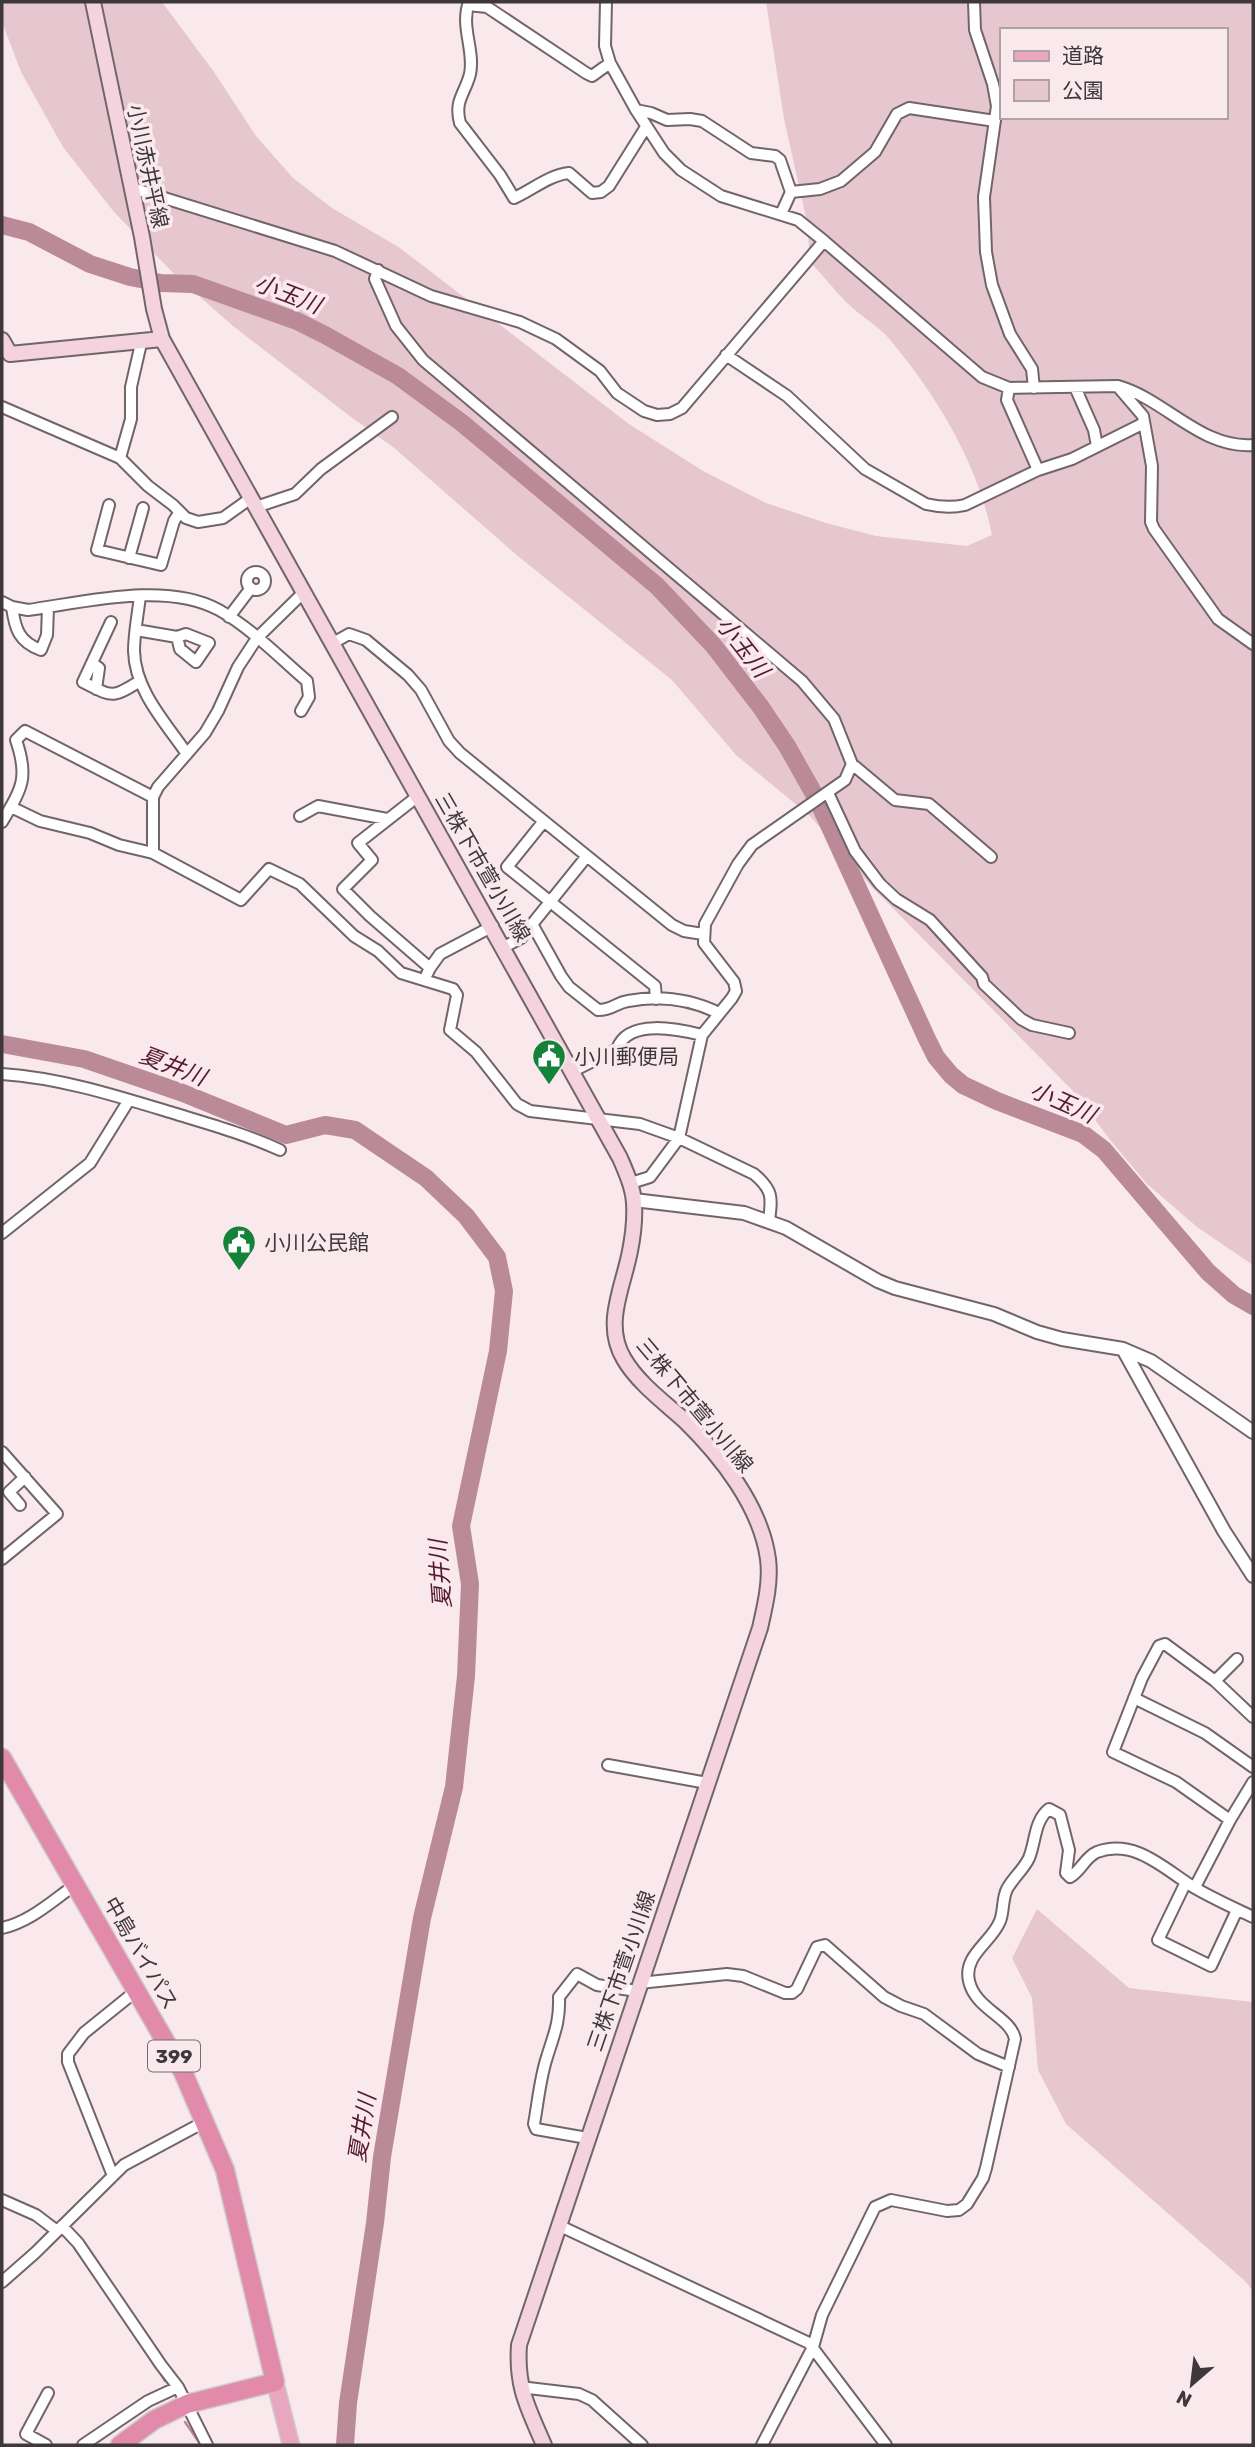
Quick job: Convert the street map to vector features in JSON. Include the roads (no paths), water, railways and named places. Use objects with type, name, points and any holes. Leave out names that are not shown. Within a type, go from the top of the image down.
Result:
[{"type":"highway","name":"中島バイパス","points":[[2,1758],[183,2072],[206,2121],[225,2170],[234,2204],[275,2382]]},
{"type":"highway","points":[[120,2445],[154,2420],[187,2404],[275,2382]]},
{"type":"main road","name":"小川赤井平線","points":[[93,2],[162,339]]},
{"type":"main road","points":[[2,340],[6,357],[142,339],[162,339]]},
{"type":"main road","name":"三株下市萱小川線","points":[[162,339],[601,1119],[631,1183],[634,1200],[630,1251],[614,1318],[615,1341],[625,1361],[688,1424],[722,1464],[750,1505],[763,1533],[769,1562],[767,1598],[760,1628],[519,2345],[517,2366],[520,2386],[544,2445]]},
{"type":"main road","points":[[275,2382],[291,2445]]},
{"type":"street","points":[[606,2],[605,46],[610,63],[646,127],[664,153],[681,170],[721,196],[798,220],[982,377],[1009,388],[1118,386],[1133,390],[1205,434],[1224,442],[1253,445]]},
{"type":"street","points":[[974,2],[978,42],[993,84],[997,106],[984,197],[986,252],[992,285],[1010,334],[1032,369],[1034,388]]},
{"type":"street","points":[[610,63],[592,76],[586,74],[487,7],[468,3],[464,23],[470,73],[459,99],[457,114],[460,123],[514,198],[551,177],[569,173],[592,193],[601,192],[610,186],[646,127]]},
{"type":"street","points":[[791,192],[820,190],[841,181],[875,152],[897,114],[909,108],[995,121]]},
{"type":"street","points":[[636,110],[667,120],[702,121],[751,153],[775,156],[780,160],[791,192],[781,214]]},
{"type":"street","points":[[132,188],[335,251],[431,296],[520,323],[556,339],[600,371],[617,393],[644,411],[657,415],[670,414],[682,408],[824,241]]},
{"type":"street","points":[[378,270],[374,279],[396,326],[423,360],[802,681],[834,719],[852,764],[895,800],[929,804],[991,857]]},
{"type":"street","points":[[120,458],[131,419],[131,387],[142,339]]},
{"type":"street","points":[[726,355],[787,396],[865,469],[926,504],[955,507],[965,505],[1038,470],[1072,460],[1144,423]]},
{"type":"street","points":[[1118,386],[1138,407],[1144,423],[1152,466],[1154,528],[1218,619],[1253,644]]},
{"type":"street","points":[[1075,387],[1094,430],[1097,446]]},
{"type":"street","points":[[1009,388],[1007,400],[1038,470]]},
{"type":"street","points":[[2,407],[120,458],[148,486],[173,505],[178,513],[198,522],[223,518],[253,503],[296,494],[321,470],[392,417]]},
{"type":"street","points":[[110,505],[97,550],[161,565],[178,513]]},
{"type":"street","points":[[130,558],[143,508]]},
{"type":"street","points":[[229,617],[251,588]]},
{"type":"street","points":[[153,853],[153,797],[158,787],[205,733],[238,667],[257,638],[304,592]]},
{"type":"street","points":[[7,605],[28,610],[156,594],[188,598],[217,609],[229,617],[307,681],[309,697],[301,710]]},
{"type":"street","points":[[140,596],[134,652],[140,681],[151,703],[187,754]]},
{"type":"street","points":[[7,605],[21,636],[47,634],[48,607]]},
{"type":"street","points":[[111,622],[92,663],[99,668],[96,689],[117,695],[140,681]]},
{"type":"street","points":[[136,630],[177,637]]},
{"type":"street","points":[[333,643],[349,635],[360,637],[398,667],[421,690],[449,741],[460,753],[672,925],[684,932],[703,934]]},
{"type":"street","points":[[2,822],[24,776],[16,740],[25,731],[153,797]]},
{"type":"street","points":[[631,1183],[650,1177],[679,1138],[702,1035],[736,991],[734,982],[709,951],[703,934],[705,924],[752,845],[845,780],[852,764]]},
{"type":"street","points":[[826,794],[855,851],[880,884],[896,899],[930,920],[982,977],[984,984],[1021,1018],[1043,1028],[1069,1033]]},
{"type":"street","points":[[418,796],[358,843],[372,860],[343,889],[430,968]]},
{"type":"street","points":[[300,816],[318,806],[387,818]]},
{"type":"street","points":[[11,807],[40,821],[153,853],[241,900],[269,869],[300,884],[354,936],[378,951],[401,973],[453,989],[457,995],[450,1030],[476,1052],[517,1104],[530,1111],[640,1125],[679,1138],[754,1174],[764,1182],[771,1201],[769,1221]]},
{"type":"street","points":[[544,821],[507,867],[655,986],[656,999]]},
{"type":"street","points":[[504,947],[522,938],[587,856]]},
{"type":"street","points":[[532,924],[569,987],[598,1010],[609,1010],[627,1001],[674,998],[702,1005],[719,1013]]},
{"type":"street","points":[[425,980],[440,954],[493,926]]},
{"type":"street","points":[[573,1071],[617,1049],[620,1042],[631,1032],[663,1028],[702,1035]]},
{"type":"street","points":[[2,1074],[59,1081],[130,1100],[253,1138],[279,1150]]},
{"type":"street","points":[[2,1233],[90,1163],[130,1100]]},
{"type":"street","points":[[634,1200],[744,1213],[769,1221],[895,1288],[994,1314],[1062,1339],[1123,1349],[1151,1362],[1253,1432]]},
{"type":"street","points":[[1123,1349],[1224,1531],[1253,1576]]},
{"type":"street","points":[[2,1452],[57,1514],[2,1559]]},
{"type":"street","points":[[20,1505],[9,1492],[25,1477]]},
{"type":"street","points":[[1230,1820],[1176,1782],[1113,1752],[1159,1646],[1165,1644],[1215,1681],[1253,1717]]},
{"type":"street","points":[[1215,1681],[1237,1659]]},
{"type":"street","points":[[1135,1698],[1205,1733],[1251,1761]]},
{"type":"street","points":[[608,1765],[707,1783]]},
{"type":"street","points":[[1237,1910],[1211,1966],[1158,1940],[1253,1782]]},
{"type":"street","points":[[762,2445],[813,2347],[822,2315],[876,2207],[891,2200],[947,2211],[959,2210],[967,2204],[983,2178],[1015,2035],[974,1995],[968,1980],[969,1967],[977,1950],[997,1928],[1002,1918],[1007,1890],[1028,1861],[1037,1825],[1043,1814],[1049,1809],[1060,1815],[1069,1850],[1066,1873],[1070,1877],[1087,1858],[1098,1852],[1118,1849],[1134,1851],[1158,1862],[1190,1885],[1253,1917]]},
{"type":"street","points":[[2,1928],[17,1924],[34,1914],[75,1885]]},
{"type":"street","points":[[587,2138],[536,2129],[534,2124],[546,2058],[556,2034],[560,2014],[559,1997],[576,1974],[597,1985],[638,1987],[727,1974],[743,1976],[785,1993],[792,1993],[797,1989],[817,1947],[825,1945],[884,1997],[924,2014],[978,2054],[1009,2067]]},
{"type":"street","points":[[113,2176],[68,2062],[68,2054],[84,2033],[136,1990]]},
{"type":"street","points":[[2,2282],[113,2176],[140,2155],[206,2121]]},
{"type":"street","points":[[2,2200],[60,2228],[78,2243],[178,2387],[207,2445]]},
{"type":"street","points":[[558,2225],[813,2347],[886,2445]]},
{"type":"street","points":[[520,2386],[579,2394],[604,2409],[642,2445]]},
{"type":"street","points":[[83,2445],[148,2401],[178,2387]]},
{"type":"street","points":[[46,2445],[26,2434],[48,2393]]},
{"type":"waterway","name":"小玉川","points":[[2,225],[29,232],[90,264],[130,277],[161,283],[193,284],[297,321],[325,335],[398,376],[462,423],[657,586],[713,645],[787,746],[818,801],[936,1057],[963,1085],[1083,1134],[1104,1150],[1208,1272],[1234,1295],[1253,1306]]},
{"type":"waterway","name":"夏井川","points":[[2,1044],[84,1059],[183,1093],[286,1135],[325,1125],[355,1130],[426,1178],[466,1216],[497,1257],[504,1291],[498,1351],[461,1526],[470,1584],[466,1676],[454,1787],[422,1918],[382,2157],[375,2223],[348,2403],[345,2445]]},
{"type":"waterway","points":[[158,2369],[165,2381]]},
{"type":"waterway","points":[[185,2422],[201,2445]]},
{"type":"place","name":"小川郵便局","points":[[549,1086]]},
{"type":"place","name":"小川公民館","points":[[239,1272]]}]
